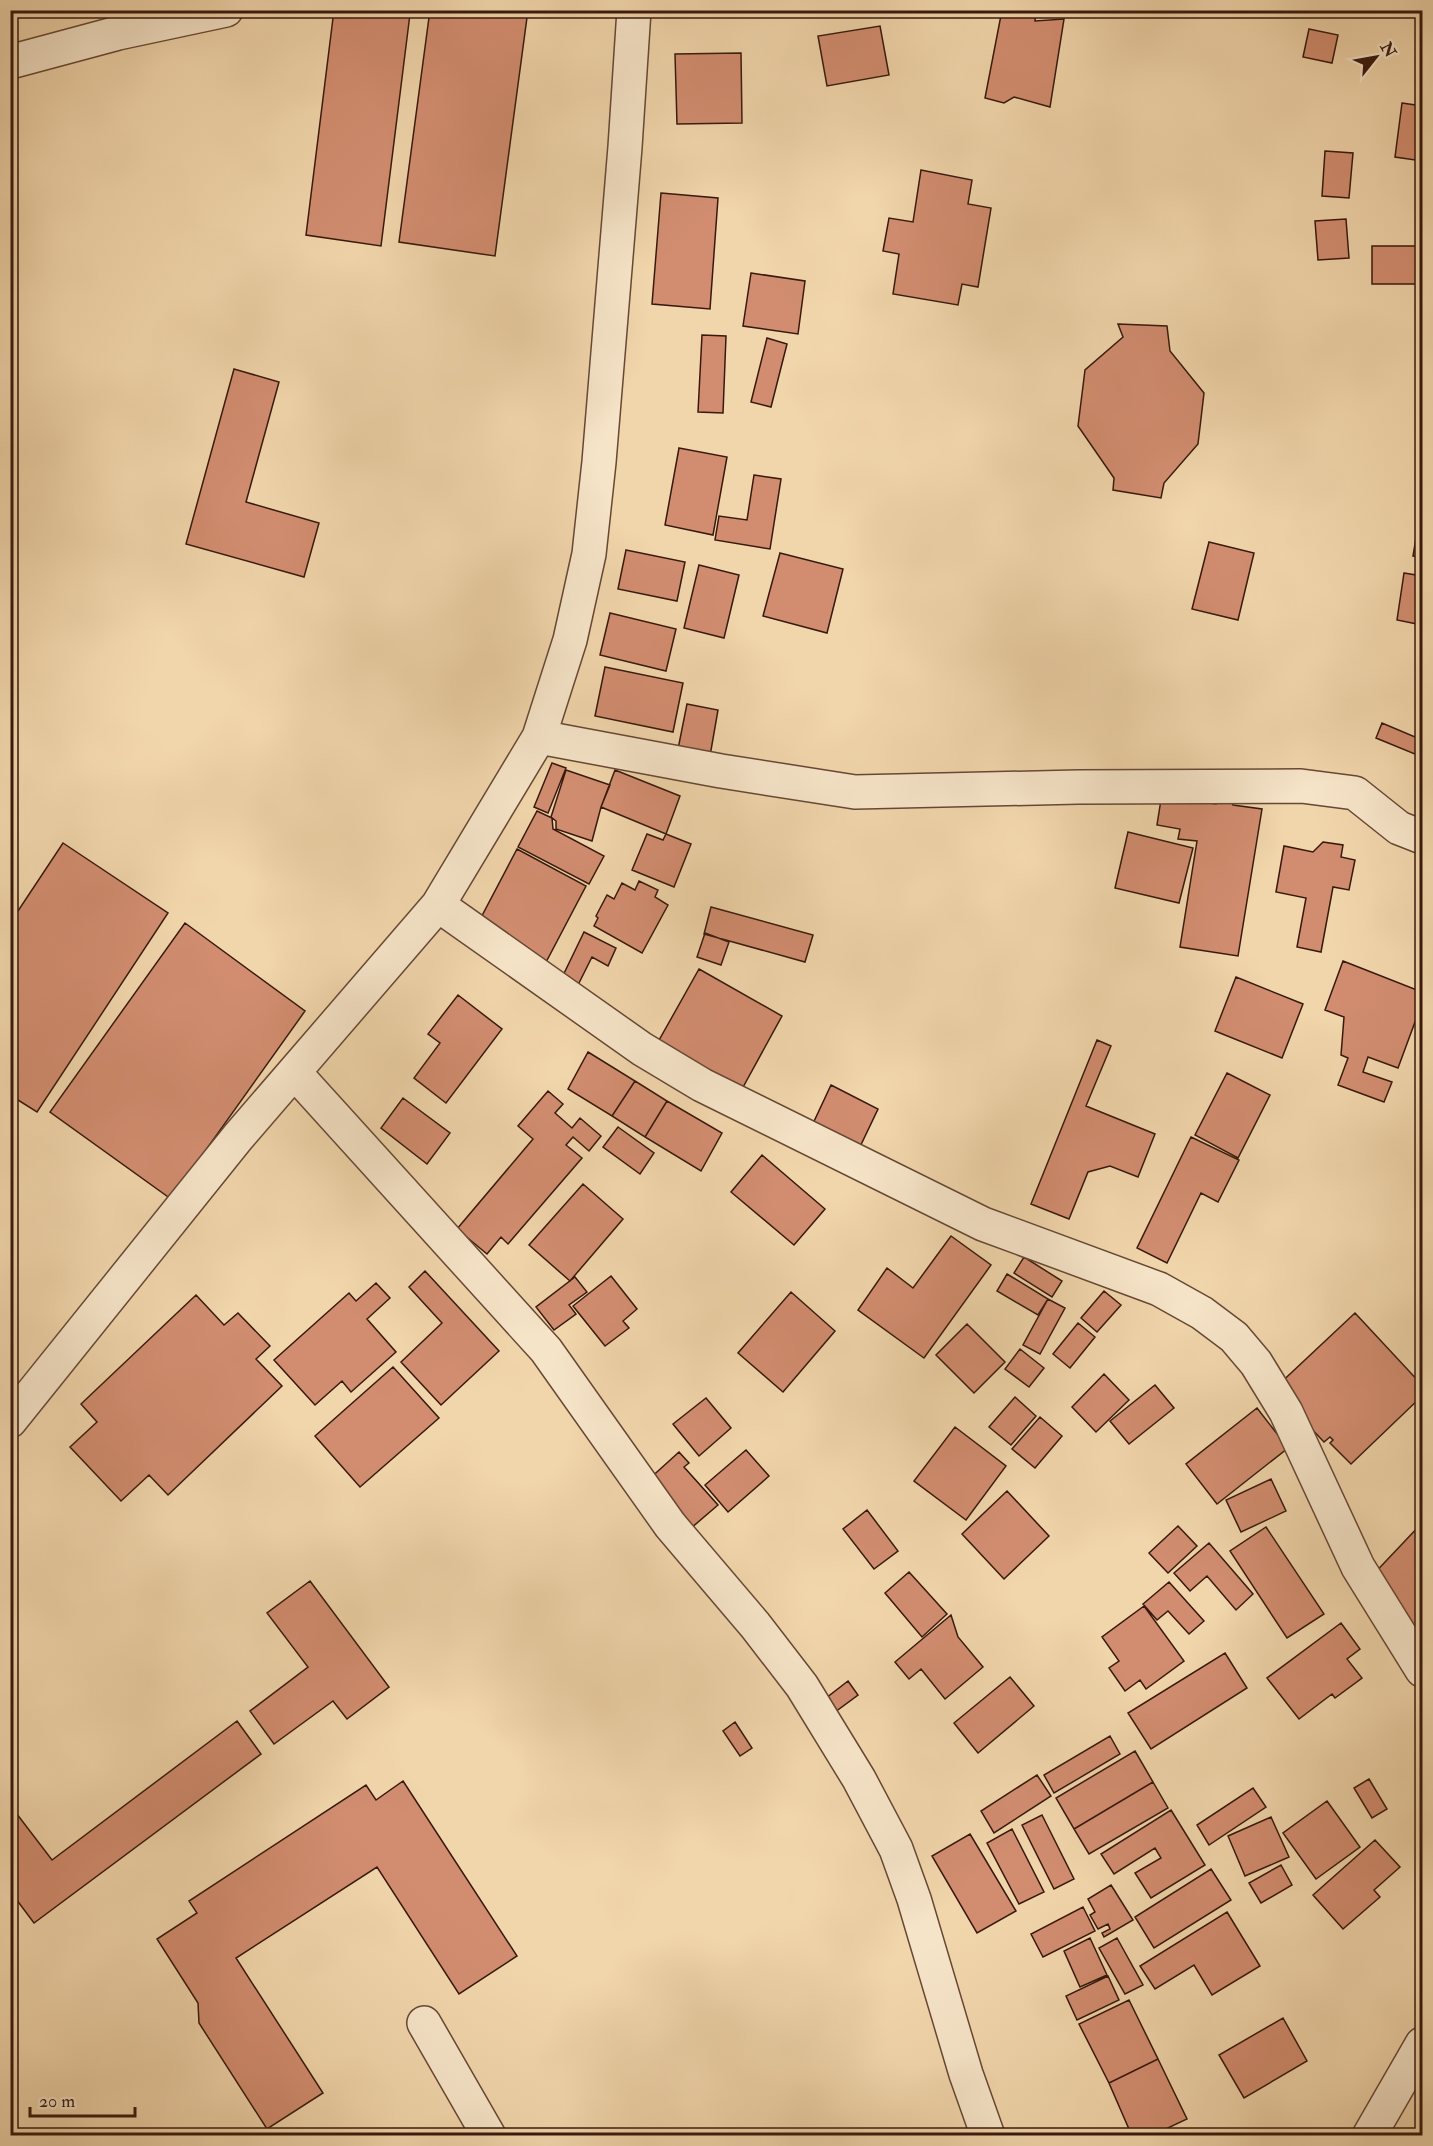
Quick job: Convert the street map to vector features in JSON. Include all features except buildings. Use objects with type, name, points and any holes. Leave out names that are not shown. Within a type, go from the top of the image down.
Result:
[{"type":"street","points":[[14,60],[118,33],[226,10]]},
{"type":"street","points":[[10,1421],[216,1164],[438,905],[538,737],[570,640],[589,554],[600,450],[634,10]]},
{"type":"street","points":[[538,737],[721,771],[855,792],[1078,787],[1301,786],[1355,793],[1399,828],[1422,837]]},
{"type":"street","points":[[438,905],[642,1049],[702,1085],[983,1224],[1159,1289],[1202,1313],[1234,1337],[1256,1364],[1286,1412],[1358,1567],[1422,1670]]},
{"type":"street","points":[[295,1073],[546,1350],[670,1525],[755,1625],[802,1686],[859,1779],[896,1849],[914,1899],[966,2074],[988,2136]]},
{"type":"street","points":[[424,2023],[489,2136]]},
{"type":"street","points":[[1369,2136],[1422,2044]]}]
